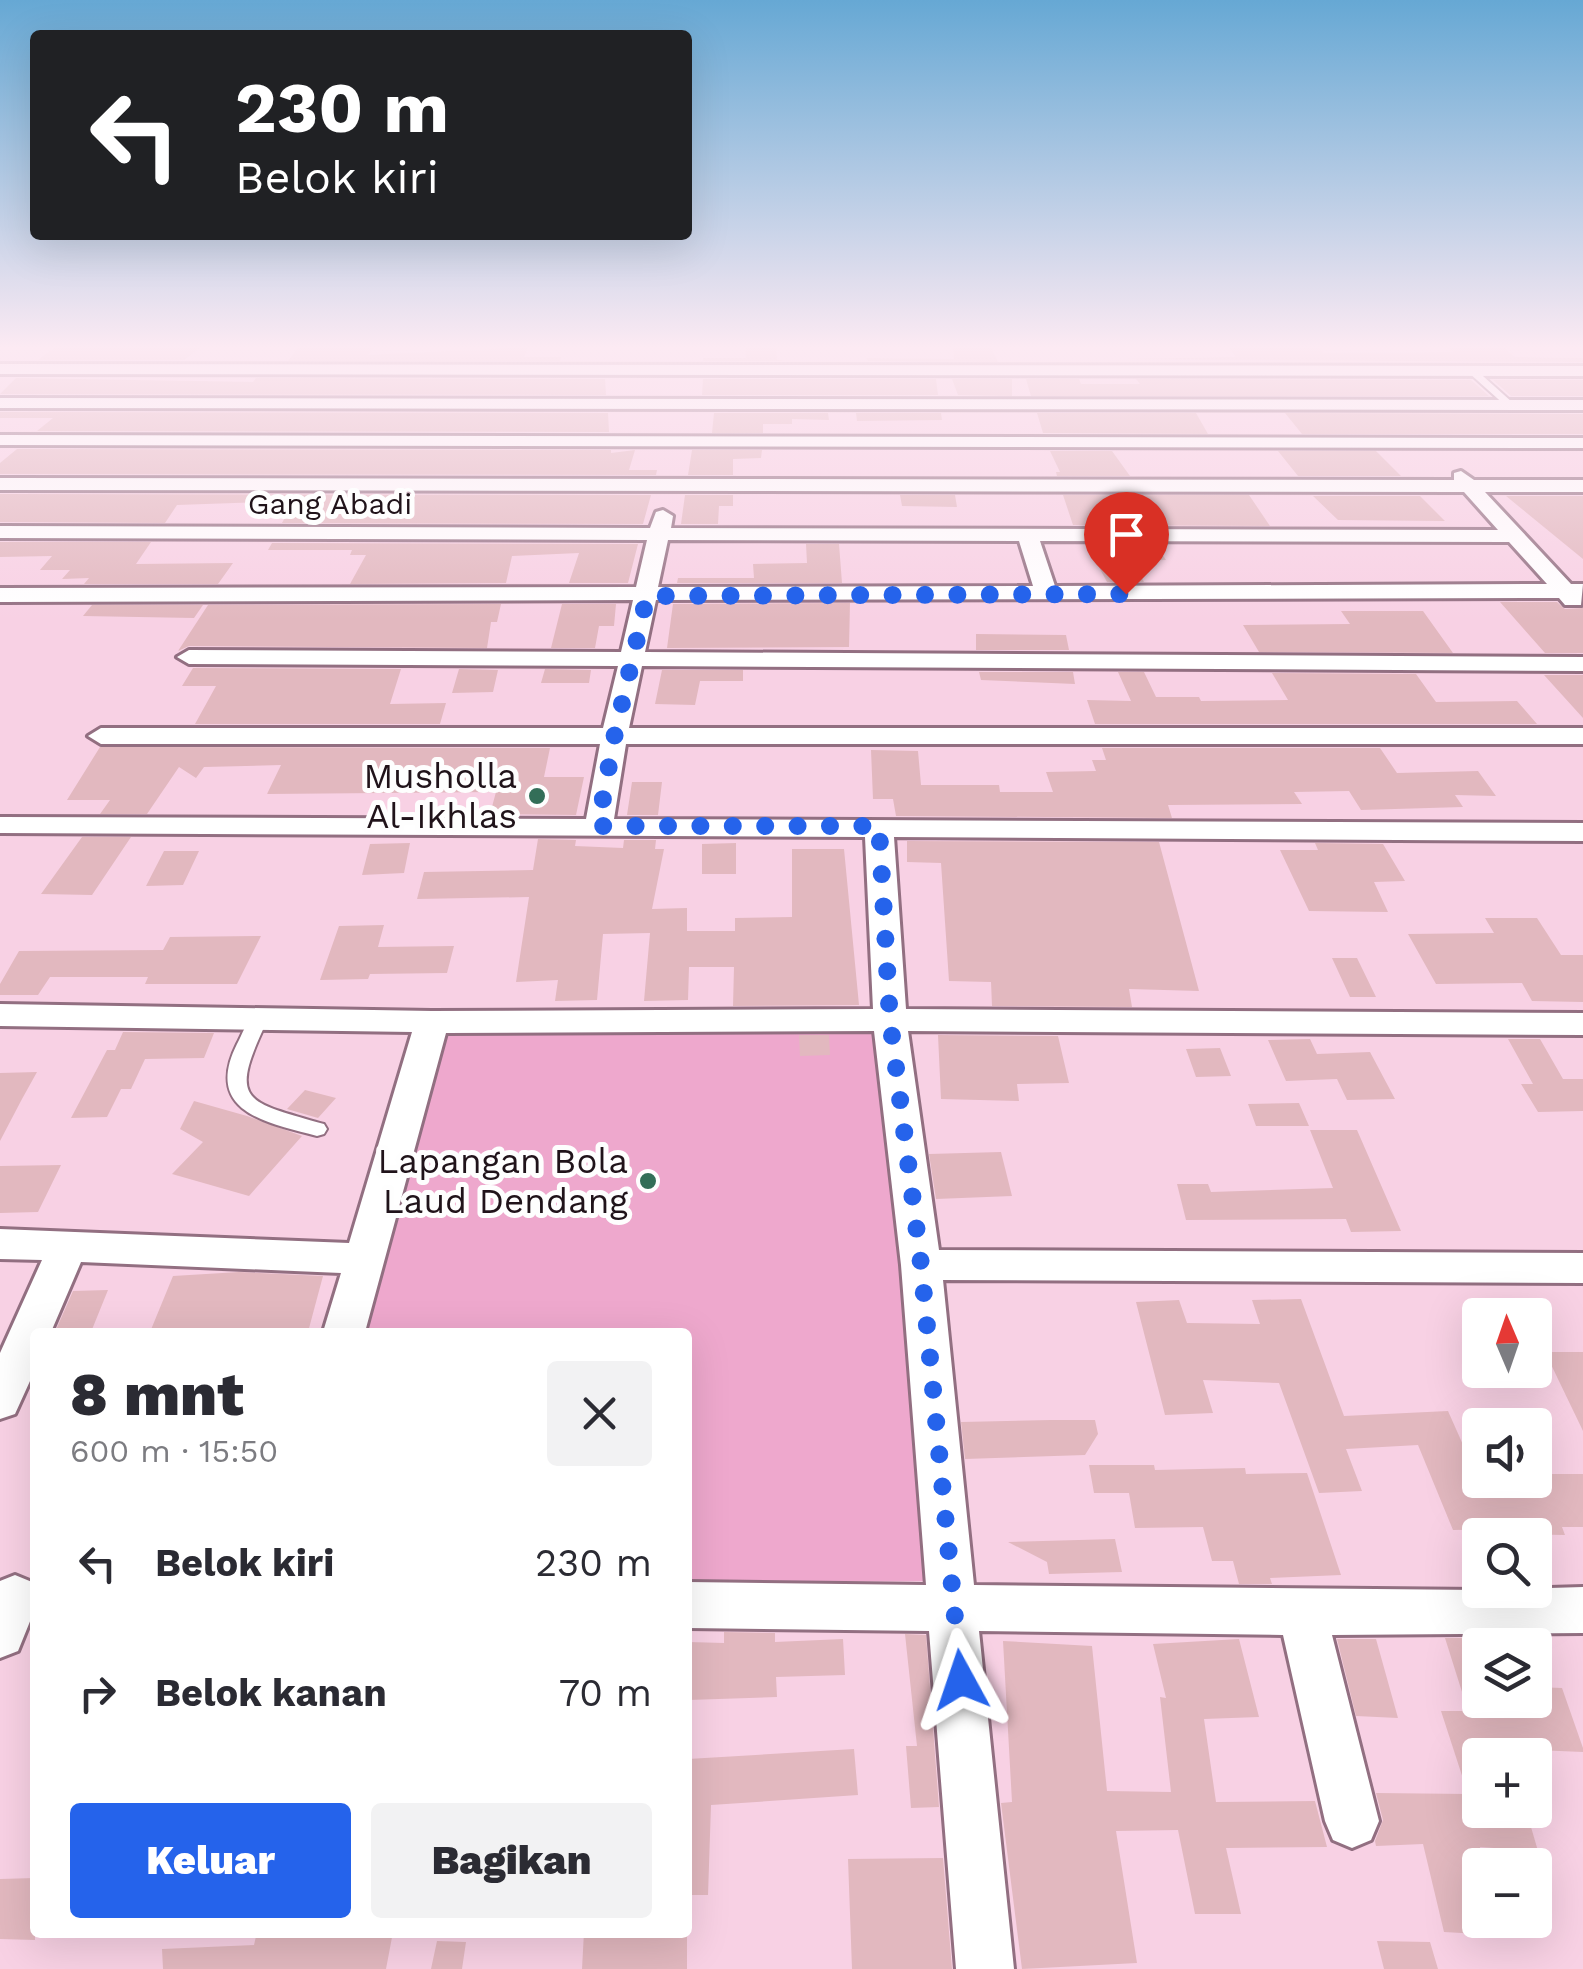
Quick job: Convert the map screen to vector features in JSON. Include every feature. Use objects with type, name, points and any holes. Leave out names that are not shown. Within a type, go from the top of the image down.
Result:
[{"type":"street","points":[[598,826],[668,485],[681,437]]},
{"type":"street","points":[[1428,437],[1512,536],[1574,591],[1583,613]]},
{"type":"street","points":[[0,440],[1583,443]]},
{"type":"street","points":[[0,484],[1583,486]]},
{"type":"street","name":"Gang Abadi","points":[[0,532],[1512,536]]},
{"type":"street","points":[[1028,536],[1047,594]]},
{"type":"street","points":[[0,595],[1574,591]]},
{"type":"street","points":[[189,658],[1583,664]]},
{"type":"street","points":[[101,736],[1583,736]]},
{"type":"street","points":[[0,826],[879,826],[1583,832]]},
{"type":"street","points":[[879,826],[890,1020],[921,1264],[985,1969]]},
{"type":"street","points":[[0,1016],[432,1022],[1583,1024]]},
{"type":"street","points":[[345,1328],[432,1022]]},
{"type":"street","points":[[0,1244],[366,1259]]},
{"type":"street","points":[[32,1328],[68,1247]]},
{"type":"street","points":[[921,1264],[1583,1268]]},
{"type":"street","points":[[0,1401],[30,1333]]},
{"type":"street","points":[[692,1604],[1302,1612],[1583,1610]]},
{"type":"street","points":[[1302,1612],[1352,1821]]},
{"type":"lane","points":[[259,1019],[238,1068],[237,1085],[254,1110],[318,1129]]},
{"type":"shaded area","name":"Lapangan Bola Laud Dendang","points":[[880,1028],[926,1581],[692,1583],[692,1328],[365,1328],[443,1030]]},
{"type":"building","points":[[17,449],[611,453],[635,450],[629,470],[657,470],[656,475],[0,474],[0,463]]},
{"type":"building","points":[[692,450],[762,450],[761,458],[733,459],[733,475],[688,475]]},
{"type":"building","points":[[1050,451],[1112,451],[1130,476],[1057,476],[1056,472],[1060,472]]},
{"type":"building","points":[[1278,451],[1376,451],[1401,476],[1298,476]]},
{"type":"building","points":[[0,494],[651,495],[643,524],[282,523],[294,501],[177,505],[165,523],[0,522]]},
{"type":"building","points":[[685,495],[733,495],[733,506],[719,506],[718,524],[681,524]]},
{"type":"building","points":[[900,495],[955,495],[957,507],[902,506]]},
{"type":"building","points":[[1063,495],[1249,495],[1270,526],[1073,525]]},
{"type":"building","points":[[1313,496],[1420,496],[1445,521],[1338,520]]},
{"type":"building","points":[[1506,496],[1583,496],[1583,559]]},
{"type":"building","points":[[0,542],[151,542],[136,564],[233,563],[218,584],[84,584],[89,578],[62,579],[70,570],[40,570],[52,556],[0,557]]},
{"type":"building","points":[[272,543],[638,544],[628,583],[569,583],[579,553],[512,556],[506,583],[350,584],[366,555],[350,555],[352,550],[268,550]]},
{"type":"building","points":[[806,544],[839,544],[842,583],[677,583],[678,578],[754,578],[753,564],[807,563]]},
{"type":"building","points":[[1087,545],[1156,545],[1166,560],[1133,561],[1144,582],[1107,582]]},
{"type":"building","points":[[1500,602],[1557,602],[1565,609],[1583,608],[1583,653],[1545,653]]},
{"type":"building","points":[[850,603],[849,647],[667,648],[673,604]]},
{"type":"building","points":[[501,604],[497,622],[491,622],[487,648],[189,646],[178,651],[208,605]]},
{"type":"building","points":[[562,604],[616,604],[614,626],[599,626],[595,648],[551,648]]},
{"type":"building","points":[[92,605],[203,605],[194,618],[83,616]]},
{"type":"building","points":[[1341,611],[1423,611],[1453,653],[1259,652],[1243,625],[1350,624]]},
{"type":"building","points":[[976,634],[1066,635],[1069,650],[976,650]]},
{"type":"building","points":[[193,668],[401,669],[390,704],[446,703],[440,724],[195,724],[216,686],[182,686]]},
{"type":"building","points":[[459,669],[498,670],[493,692],[452,693]]},
{"type":"building","points":[[545,669],[591,670],[589,683],[541,683]]},
{"type":"building","points":[[662,670],[743,670],[743,681],[700,681],[695,705],[655,704]]},
{"type":"building","points":[[979,672],[1073,672],[1075,684],[981,680]]},
{"type":"building","points":[[1118,672],[1144,672],[1156,697],[1199,697],[1201,701],[1288,700],[1272,673],[1416,674],[1436,702],[1517,701],[1537,724],[1095,724],[1087,700],[1131,701]]},
{"type":"building","points":[[1544,675],[1583,675],[1583,718]]},
{"type":"building","points":[[100,747],[550,748],[544,777],[584,777],[576,815],[490,814],[496,792],[267,794],[281,765],[204,767],[196,778],[179,767],[147,814],[100,814],[110,800],[67,800]]},
{"type":"building","points":[[1102,748],[1380,748],[1397,773],[1478,771],[1496,796],[1455,795],[1463,807],[1361,810],[1349,791],[1294,792],[1302,804],[1168,805],[1172,818],[896,816],[893,799],[873,799],[871,750],[918,751],[921,785],[999,785],[1000,792],[1053,792],[1046,772],[1096,771],[1092,760],[1106,760]]},
{"type":"building","points":[[632,782],[662,782],[658,815],[627,815]]},
{"type":"building","points":[[82,837],[131,837],[92,895],[41,894]]},
{"type":"building","points":[[538,839],[576,840],[575,846],[623,848],[624,840],[656,840],[655,849],[664,849],[652,909],[687,908],[687,931],[735,931],[735,918],[792,917],[792,849],[844,849],[859,1005],[733,1006],[734,967],[689,967],[688,1000],[644,1001],[650,933],[603,934],[597,1000],[555,1001],[558,980],[516,982],[529,897],[417,899],[424,872],[533,870]]},
{"type":"building","points":[[907,841],[1159,842],[1199,991],[1129,989],[1132,1007],[992,1006],[991,982],[949,981],[941,863],[907,862]]},
{"type":"building","points":[[410,843],[404,873],[362,875],[370,844]]},
{"type":"building","points":[[736,843],[736,874],[702,874],[702,844]]},
{"type":"building","points":[[1315,843],[1383,844],[1405,881],[1374,882],[1388,912],[1309,911],[1280,850],[1318,850]]},
{"type":"building","points":[[164,851],[199,851],[183,885],[146,886]]},
{"type":"building","points":[[1485,918],[1537,918],[1561,955],[1583,955],[1583,1002],[1532,1001],[1522,983],[1436,984],[1408,934],[1494,933]]},
{"type":"building","points":[[384,925],[378,947],[454,946],[447,973],[370,974],[368,979],[320,980],[339,926]]},
{"type":"building","points":[[261,936],[237,984],[145,984],[148,977],[50,977],[38,995],[0,995],[0,984],[19,951],[163,950],[170,937]]},
{"type":"building","points":[[1332,958],[1357,958],[1376,997],[1350,997]]},
{"type":"building","points":[[123,1032],[214,1033],[204,1058],[145,1059],[131,1089],[121,1089],[107,1117],[71,1118],[107,1050],[115,1050]]},
{"type":"building","points":[[799,1035],[829,1035],[830,1055],[800,1056]]},
{"type":"building","points":[[938,1035],[1058,1036],[1069,1083],[1017,1084],[1019,1101],[941,1099]]},
{"type":"building","points":[[1310,1039],[1317,1054],[1370,1052],[1395,1099],[1347,1100],[1337,1079],[1286,1081],[1268,1040]]},
{"type":"building","points":[[1508,1039],[1540,1039],[1563,1079],[1583,1079],[1583,1111],[1538,1112],[1521,1084],[1533,1084]]},
{"type":"building","points":[[1220,1048],[1231,1076],[1196,1077],[1186,1049]]},
{"type":"building","points":[[37,1072],[22,1099],[0,1141],[0,1073]]},
{"type":"building","points":[[305,1090],[336,1098],[318,1118],[287,1109]]},
{"type":"building","points":[[194,1101],[302,1136],[249,1196],[172,1174],[203,1142],[180,1129]]},
{"type":"building","points":[[1299,1103],[1309,1126],[1256,1126],[1248,1104]]},
{"type":"building","points":[[1310,1130],[1357,1130],[1401,1231],[1351,1232],[1346,1219],[1186,1220],[1177,1184],[1208,1184],[1211,1192],[1333,1188]]},
{"type":"building","points":[[1001,1152],[1012,1196],[936,1199],[929,1154]]},
{"type":"building","points":[[61,1165],[38,1212],[0,1213],[0,1166]]},
{"type":"building","points":[[239,1272],[323,1276],[309,1328],[152,1328],[173,1276]]},
{"type":"building","points":[[108,1290],[93,1328],[57,1328],[73,1291]]},
{"type":"building","points":[[1301,1299],[1344,1416],[1448,1411],[1462,1442],[1462,1498],[1552,1498],[1552,1474],[1583,1474],[1583,1527],[1562,1527],[1565,1535],[1552,1535],[1552,1518],[1462,1518],[1462,1530],[1453,1530],[1418,1445],[1346,1449],[1362,1491],[1319,1493],[1279,1383],[1203,1380],[1213,1413],[1165,1415],[1136,1302],[1179,1300],[1187,1323],[1260,1324],[1252,1300]]},
{"type":"building","points":[[1552,1352],[1583,1352],[1583,1431],[1552,1367]]},
{"type":"building","points":[[1095,1420],[1098,1434],[1085,1455],[965,1459],[961,1422]]},
{"type":"building","points":[[1089,1465],[1154,1465],[1155,1470],[1245,1468],[1246,1474],[1307,1473],[1341,1575],[1270,1578],[1272,1584],[1239,1584],[1233,1561],[1212,1561],[1203,1527],[1135,1528],[1129,1493],[1094,1493]]},
{"type":"building","points":[[1115,1539],[1122,1572],[1049,1574],[1047,1562],[1008,1542]]},
{"type":"building","points":[[724,1632],[775,1633],[775,1642],[843,1639],[845,1675],[776,1677],[777,1697],[692,1700],[692,1642],[724,1643]]},
{"type":"building","points":[[905,1634],[926,1635],[939,1807],[911,1808],[906,1746],[917,1746]]},
{"type":"building","points":[[1445,1638],[1462,1638],[1462,1692]]},
{"type":"building","points":[[1239,1639],[1259,1717],[1204,1719],[1216,1802],[1315,1801],[1327,1847],[1226,1848],[1241,1914],[1195,1914],[1178,1830],[1116,1831],[1137,1963],[1022,1969],[1001,1803],[1012,1802],[1003,1641],[1092,1646],[1107,1791],[1171,1792],[1160,1697],[1166,1698],[1153,1644]]},
{"type":"building","points":[[1337,1639],[1376,1639],[1398,1718],[1356,1716]]},
{"type":"building","points":[[1552,1688],[1562,1688],[1583,1752],[1552,1751],[1552,1738],[1462,1738],[1462,1776],[1441,1711],[1462,1711],[1462,1718],[1552,1718]]},
{"type":"building","points":[[854,1749],[858,1795],[711,1805],[708,1895],[692,1895],[692,1759]]},
{"type":"building","points":[[1376,1793],[1462,1794],[1462,1828],[1531,1828],[1537,1848],[1462,1848],[1462,1933],[1444,1932],[1423,1844],[1376,1846],[1383,1820]]},
{"type":"building","points":[[943,1858],[952,1969],[852,1969],[848,1859]]},
{"type":"building","points":[[30,1878],[30,1938],[35,1940],[0,1939],[0,1879]]},
{"type":"building","points":[[256,1938],[392,1938],[386,1969],[163,1969],[162,1949],[254,1945]]},
{"type":"building","points":[[584,1938],[687,1938],[687,1969],[582,1969]]},
{"type":"building","points":[[437,1941],[466,1942],[462,1969],[431,1969]]},
{"type":"building","points":[[1377,1941],[1430,1942],[1438,1969],[1384,1969]]},
{"type":"place","name":"Musholla Al-Ikhlas","points":[[537,796]]},
{"type":"place","name":"Lapangan Bola Laud Dendang","points":[[648,1181]]},
{"type":"route","points":[[961,1680],[921,1264],[890,1020],[879,826],[598,826],[647,596],[1126,594]]}]
